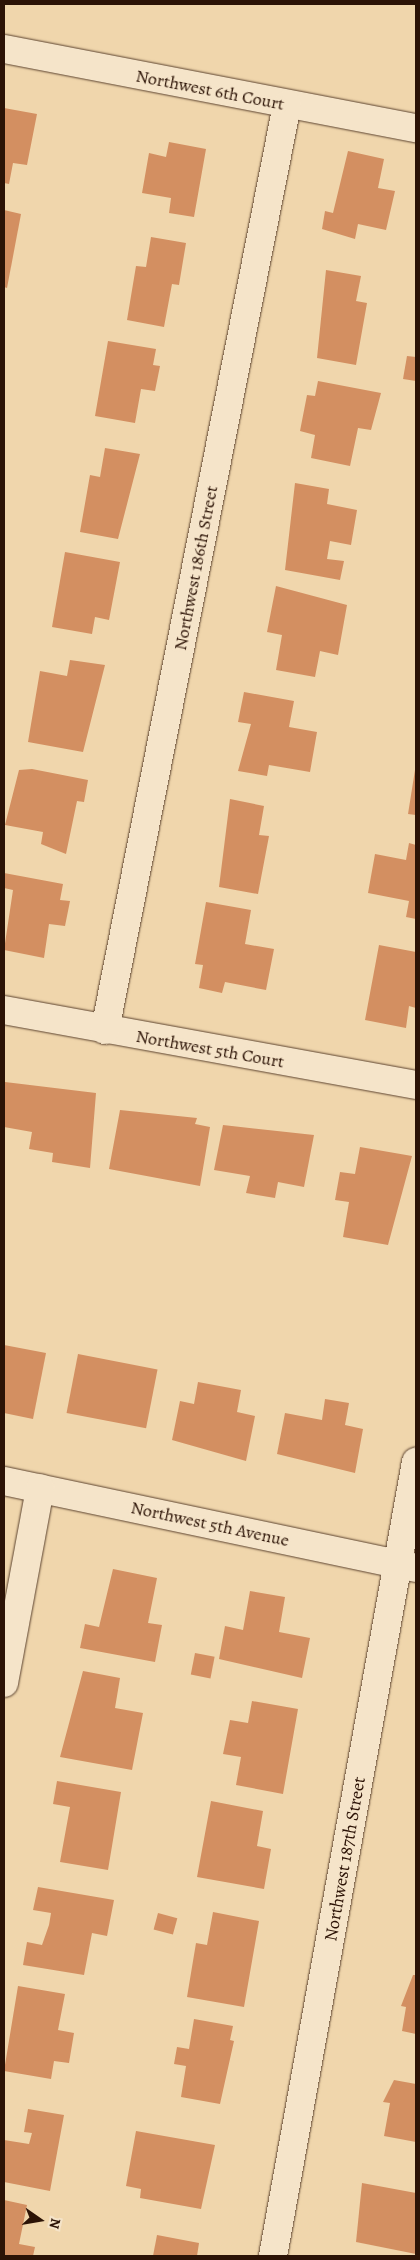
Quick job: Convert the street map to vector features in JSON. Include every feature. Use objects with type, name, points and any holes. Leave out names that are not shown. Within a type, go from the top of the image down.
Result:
[{"type":"street","name":"Northwest 6th Court","points":[[4,49],[287,105],[416,128]]},
{"type":"street","name":"Northwest 186th Street","points":[[105,1030],[287,105]]},
{"type":"street","name":"Northwest 5th Court","points":[[4,1010],[105,1030],[416,1085]]},
{"type":"street","name":"Northwest 187th Street","points":[[273,2256],[407,1567],[416,1462]]},
{"type":"street","name":"Northwest 5th Avenue","points":[[4,1481],[407,1567]]},
{"type":"street","points":[[4,1682],[40,1488]]},
{"type":"building","points":[[4,108],[37,114],[27,165],[13,163],[9,184],[4,183]]},
{"type":"building","points":[[169,142],[206,149],[194,217],[169,213],[171,198],[142,193],[149,153],[166,157]]},
{"type":"building","points":[[348,151],[384,159],[378,188],[395,191],[386,230],[358,224],[355,239],[322,229],[325,211],[333,213]]},
{"type":"building","points":[[4,210],[21,214],[7,288],[4,287]]},
{"type":"building","points":[[151,237],[186,243],[179,285],[172,284],[164,327],[127,320],[136,266],[146,267]]},
{"type":"building","points":[[326,270],[361,276],[356,301],[367,303],[356,365],[317,358]]},
{"type":"building","points":[[108,341],[156,349],[153,365],[160,366],[155,391],[141,389],[135,423],[95,416]]},
{"type":"building","points":[[407,356],[416,357],[416,381],[403,379]]},
{"type":"building","points":[[318,381],[381,393],[371,430],[358,428],[350,466],[311,458],[315,435],[300,431],[307,395],[315,396]]},
{"type":"building","points":[[105,448],[140,454],[118,539],[80,532],[90,475],[100,477]]},
{"type":"building","points":[[295,483],[329,489],[327,504],[357,510],[351,545],[330,541],[327,559],[344,561],[340,580],[285,570]]},
{"type":"building","points":[[65,552],[120,562],[109,620],[95,617],[92,634],[52,627]]},
{"type":"building","points":[[276,586],[347,605],[338,655],[320,651],[315,677],[276,670],[282,635],[267,632]]},
{"type":"building","points":[[70,660],[105,665],[83,752],[28,742],[40,671],[67,676]]},
{"type":"building","points":[[244,692],[294,701],[289,727],[317,732],[310,772],[269,765],[267,776],[238,771],[251,724],[238,722]]},
{"type":"building","points":[[32,769],[88,780],[84,802],[77,801],[66,854],[41,844],[43,832],[5,825],[19,770]]},
{"type":"building","points":[[416,770],[416,815],[408,814]]},
{"type":"building","points":[[230,799],[264,806],[259,835],[269,836],[258,894],[219,887]]},
{"type":"building","points":[[409,843],[416,845],[416,919],[406,917],[409,901],[368,893],[375,854],[406,860]]},
{"type":"building","points":[[4,873],[63,884],[60,900],[70,901],[65,926],[49,924],[44,958],[4,950],[13,890],[4,888]]},
{"type":"building","points":[[206,902],[251,910],[245,944],[274,949],[266,990],[225,982],[222,993],[199,988],[203,965],[195,964]]},
{"type":"building","points":[[379,945],[416,952],[416,1008],[409,1006],[406,1028],[365,1020]]},
{"type":"building","points":[[5,1082],[96,1093],[90,1168],[52,1162],[53,1153],[29,1149],[32,1132],[4,1127]]},
{"type":"building","points":[[120,1110],[197,1118],[195,1124],[210,1127],[200,1186],[109,1169]]},
{"type":"building","points":[[223,1125],[314,1135],[304,1187],[278,1182],[275,1198],[246,1193],[250,1176],[214,1170]]},
{"type":"building","points":[[360,1147],[412,1156],[388,1245],[343,1237],[349,1202],[335,1200],[340,1172],[355,1174]]},
{"type":"building","points":[[4,1345],[46,1353],[33,1419],[4,1413]]},
{"type":"building","points":[[78,1354],[158,1369],[146,1428],[67,1413]]},
{"type":"building","points":[[198,1382],[241,1390],[237,1412],[255,1416],[246,1461],[172,1440],[180,1401],[194,1404]]},
{"type":"building","points":[[325,1399],[349,1403],[345,1425],[363,1429],[355,1473],[277,1454],[285,1413],[322,1420]]},
{"type":"building","points":[[113,1569],[157,1578],[148,1623],[162,1625],[155,1662],[80,1648],[85,1624],[99,1627]]},
{"type":"building","points":[[250,1591],[285,1597],[279,1632],[310,1638],[302,1678],[219,1659],[225,1626],[243,1630]]},
{"type":"building","points":[[195,1653],[215,1657],[210,1678],[191,1675]]},
{"type":"building","points":[[83,1671],[120,1678],[115,1708],[143,1713],[132,1770],[60,1757]]},
{"type":"building","points":[[252,1701],[298,1709],[283,1794],[236,1785],[241,1757],[223,1754],[230,1720],[248,1723]]},
{"type":"building","points":[[57,1781],[121,1792],[108,1870],[60,1862],[70,1807],[53,1804]]},
{"type":"building","points":[[211,1801],[263,1811],[257,1846],[271,1849],[264,1889],[197,1877]]},
{"type":"building","points":[[38,1887],[114,1900],[107,1936],[92,1933],[84,1975],[23,1965],[27,1942],[42,1945],[49,1925],[51,1913],[33,1910]]},
{"type":"building","points":[[213,1912],[259,1921],[244,2007],[187,1997],[196,1943],[207,1945]]},
{"type":"building","points":[[158,1913],[177,1918],[173,1935],[154,1929]]},
{"type":"building","points":[[413,1975],[416,1975],[416,2034],[402,2031],[406,2007],[401,2006]]},
{"type":"building","points":[[18,1986],[65,1994],[58,2030],[74,2033],[69,2063],[54,2061],[51,2079],[4,2071]]},
{"type":"building","points":[[194,2019],[233,2026],[230,2040],[234,2041],[220,2104],[181,2097],[186,2066],[174,2064],[177,2047],[189,2049]]},
{"type":"building","points":[[394,2080],[416,2084],[416,2142],[384,2136],[390,2103],[383,2102]]},
{"type":"building","points":[[28,2109],[64,2115],[50,2191],[4,2182],[4,2140],[29,2144],[32,2133],[24,2132]]},
{"type":"building","points":[[136,2131],[215,2145],[201,2209],[140,2198],[141,2189],[126,2186]]},
{"type":"building","points":[[362,2183],[416,2193],[416,2254],[356,2242]]},
{"type":"building","points":[[4,2200],[27,2205],[19,2244],[35,2247],[33,2256],[4,2256]]},
{"type":"building","points":[[157,2235],[199,2243],[197,2256],[153,2256]]}]
